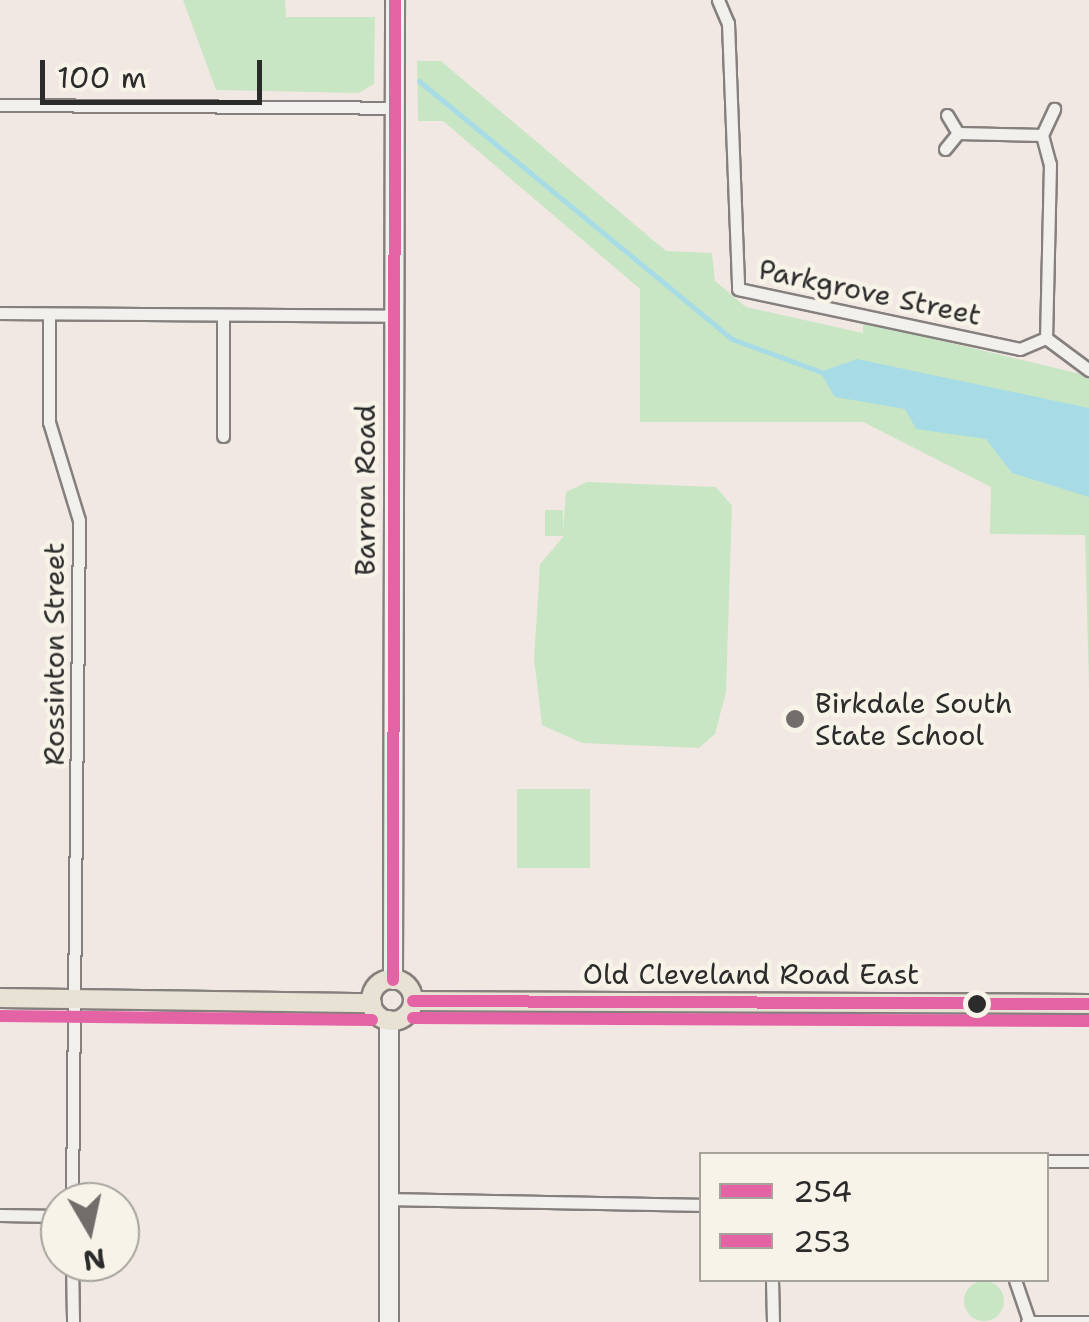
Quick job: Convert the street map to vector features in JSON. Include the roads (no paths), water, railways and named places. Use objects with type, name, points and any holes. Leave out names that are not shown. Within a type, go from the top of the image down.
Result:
[{"type":"main road","points":[[0,998],[372,1003],[390,1020],[413,1000],[393,980],[377,986],[372,1003]]},
{"type":"main road","name":"Old Cleveland Road East","points":[[413,1000],[1089,1004]]},
{"type":"street","name":"Barron Road","points":[[393,980],[395,0]]},
{"type":"street","name":"Parkgrove Street","points":[[718,0],[728,23],[738,289],[1020,349],[1046,338]]},
{"type":"street","points":[[0,105],[394,108]]},
{"type":"street","points":[[1054,109],[1042,135],[1050,164],[1046,338],[1089,370]]},
{"type":"street","points":[[947,115],[958,133]]},
{"type":"street","points":[[958,133],[1042,135]]},
{"type":"street","points":[[945,149],[958,133]]},
{"type":"street","points":[[0,314],[393,316]]},
{"type":"street","name":"Rossinton Street","points":[[48,314],[49,422],[79,520],[78,999],[73,1182]]},
{"type":"street","points":[[223,315],[223,436]]},
{"type":"street","points":[[389,1322],[390,1020]]},
{"type":"street","points":[[1049,1161],[1089,1161]]},
{"type":"street","points":[[390,1199],[699,1205]]},
{"type":"street","points":[[0,1215],[40,1216]]},
{"type":"street","points":[[72,1282],[73,1322]]},
{"type":"street","points":[[772,1282],[773,1322]]},
{"type":"street","points":[[1017,1282],[1028,1321],[1089,1322]]},
{"type":"water","points":[[857,359],[1089,408],[1089,497],[1012,473],[986,439],[916,429],[905,409],[835,397],[820,372]]},
{"type":"waterway","points":[[419,81],[732,339],[824,373]]},
{"type":"place","name":"Birkdale South State School","points":[[795,719]]}]
